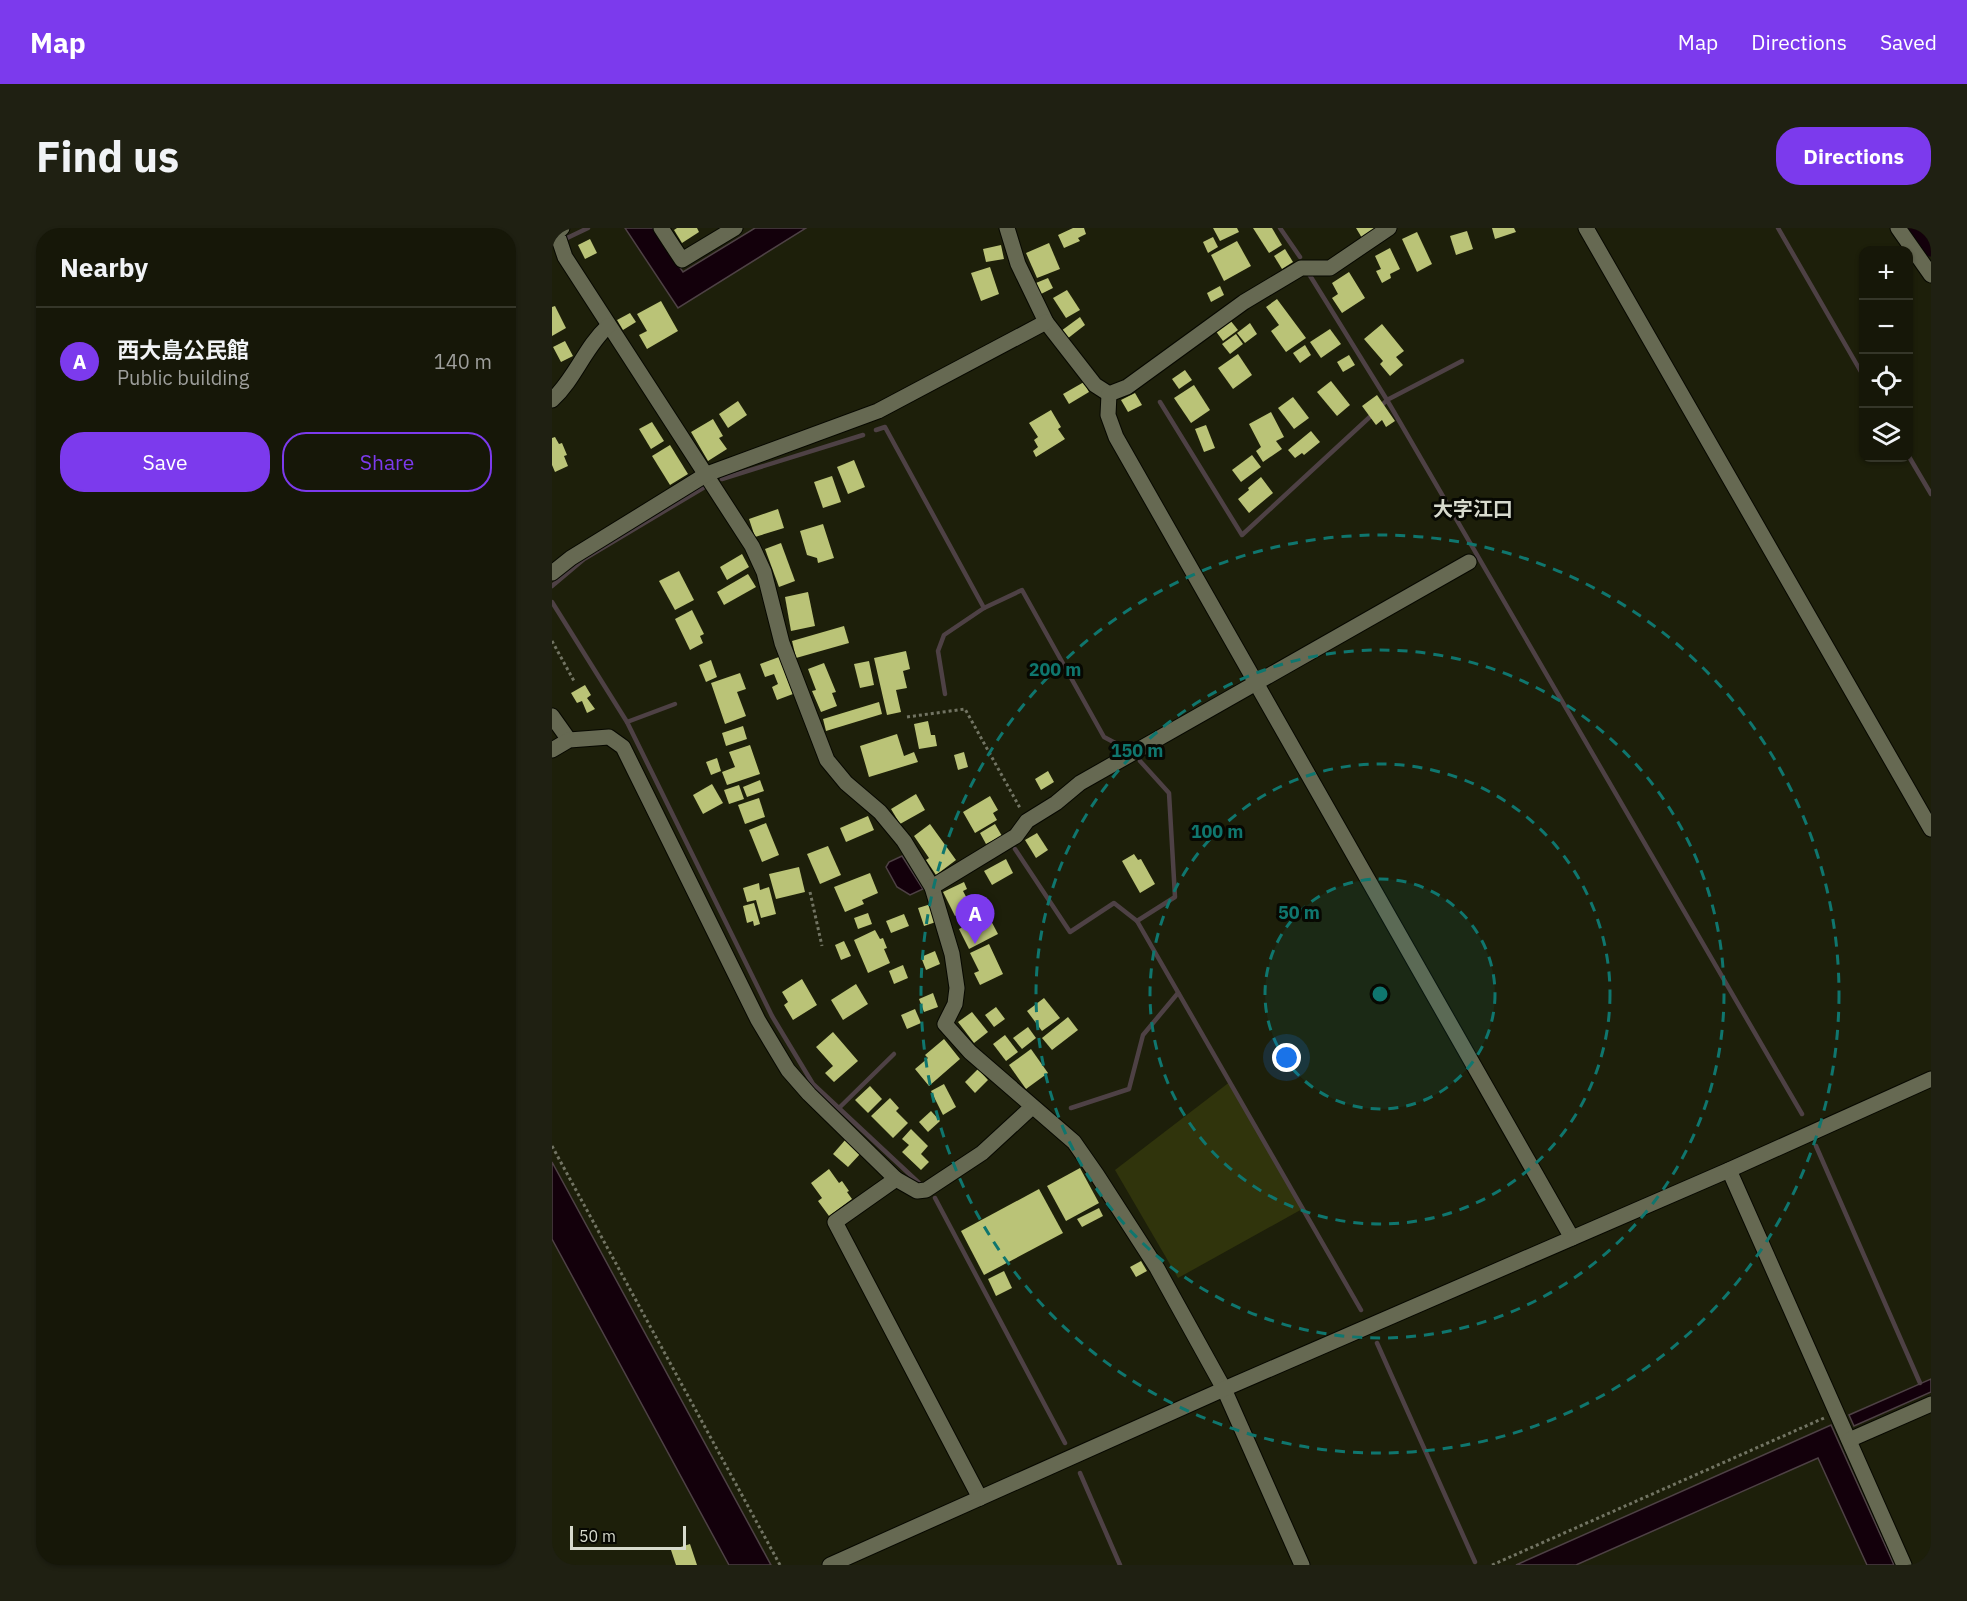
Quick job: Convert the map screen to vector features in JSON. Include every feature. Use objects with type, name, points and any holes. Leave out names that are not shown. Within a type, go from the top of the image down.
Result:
[{"type":"street","points":[[562,228],[557,233],[565,257],[752,546],[764,572],[782,643],[827,760],[846,783],[880,812],[904,841],[932,886],[952,954],[957,988],[955,1004],[945,1024],[970,1052],[1074,1142],[1097,1175],[1157,1268],[1224,1389],[1302,1565]]},
{"type":"street","points":[[661,228],[682,260],[735,228]]},
{"type":"street","points":[[1007,228],[1018,264],[1046,322],[1095,385],[1109,394]]},
{"type":"street","points":[[1109,394],[1127,387],[1244,302],[1301,268],[1329,268],[1389,228]]},
{"type":"street","points":[[1586,228],[1931,829]]},
{"type":"street","points":[[1898,228],[1931,275]]},
{"type":"street","points":[[552,573],[571,558],[707,474],[878,411],[1046,322]]},
{"type":"street","points":[[552,400],[564,389],[598,335],[608,326]]},
{"type":"street","points":[[1109,394],[1108,414],[1116,437],[1572,1238]]},
{"type":"street","points":[[932,886],[1016,836],[1027,821],[1056,803],[1080,783],[1469,562]]},
{"type":"street","points":[[552,716],[569,740]]},
{"type":"street","points":[[552,750],[569,740],[609,737],[623,747],[758,1020],[788,1070],[809,1094],[896,1179],[917,1191],[926,1190],[982,1153],[1032,1107]]},
{"type":"street","points":[[830,1565],[1224,1389],[1729,1170],[1931,1079]]},
{"type":"street","points":[[1729,1170],[1904,1565]]},
{"type":"street","points":[[896,1179],[834,1222],[980,1498]]},
{"type":"street","points":[[1849,1440],[1931,1404]]},
{"type":"path","points":[[552,641],[574,681]]},
{"type":"path","points":[[907,717],[965,709],[1027,821]]},
{"type":"path","points":[[810,892],[822,946]]},
{"type":"path","points":[[552,1146],[780,1565]]},
{"type":"path","points":[[1492,1565],[1837,1412]]},
{"type":"green space","points":[[1231,1081],[1304,1208],[1178,1278],[1115,1170]]},
{"type":"shaded area","points":[[625,228],[653,228],[683,272],[755,228],[806,228],[678,308]]},
{"type":"shaded area","points":[[902,856],[923,889],[910,895],[897,887],[886,867],[889,862]]},
{"type":"shaded area","points":[[552,1162],[771,1565],[729,1565],[552,1239]]},
{"type":"shaded area","points":[[1931,1379],[1931,1392],[1854,1426],[1849,1415]]},
{"type":"shaded area","points":[[1831,1425],[1894,1565],[1867,1565],[1818,1458],[1576,1565],[1516,1565]]},
{"type":"building","points":[[697,228],[699,232],[682,243],[674,230]]},
{"type":"building","points":[[1073,228],[1084,228],[1086,234],[1078,238],[1080,241],[1064,248],[1058,235]]},
{"type":"building","points":[[1213,228],[1237,228],[1239,232],[1220,241]]},
{"type":"building","points":[[1253,228],[1272,228],[1282,245],[1269,253]]},
{"type":"building","points":[[1356,228],[1378,228],[1362,238]]},
{"type":"building","points":[[1492,228],[1514,228],[1516,232],[1495,239]]},
{"type":"building","points":[[1467,231],[1473,249],[1456,255],[1450,236]]},
{"type":"building","points":[[1417,232],[1432,264],[1417,272],[1402,239]]},
{"type":"building","points":[[1213,237],[1218,247],[1208,253],[1203,242]]},
{"type":"building","points":[[590,239],[597,253],[585,259],[578,245]]},
{"type":"building","points":[[1237,241],[1251,266],[1224,281],[1211,255]]},
{"type":"building","points":[[1049,243],[1060,269],[1037,278],[1026,253]]},
{"type":"building","points":[[1001,245],[1004,259],[986,262],[983,249]]},
{"type":"building","points":[[1390,248],[1400,269],[1390,274],[1391,278],[1382,283],[1376,271],[1381,269],[1375,256]]},
{"type":"building","points":[[1285,249],[1293,262],[1282,269],[1274,256]]},
{"type":"building","points":[[990,267],[999,294],[981,301],[971,273]]},
{"type":"building","points":[[1349,272],[1365,298],[1342,313],[1332,298],[1338,294],[1332,283]]},
{"type":"building","points":[[1048,278],[1053,288],[1041,294],[1036,283]]},
{"type":"building","points":[[1220,286],[1224,295],[1211,302],[1207,293]]},
{"type":"building","points":[[1067,290],[1080,310],[1066,318],[1053,298]]},
{"type":"building","points":[[1277,299],[1306,338],[1286,352],[1271,331],[1279,325],[1266,307]]},
{"type":"building","points":[[661,301],[678,331],[647,349],[639,335],[647,331],[637,314]]},
{"type":"building","points":[[555,306],[566,328],[552,336],[552,307]]},
{"type":"building","points":[[630,313],[636,322],[623,330],[617,320]]},
{"type":"building","points":[[1080,317],[1085,325],[1067,339],[1061,331]]},
{"type":"building","points":[[1230,320],[1238,330],[1223,341],[1215,330]]},
{"type":"building","points":[[1250,323],[1257,334],[1245,343],[1237,333]]},
{"type":"building","points":[[1382,324],[1404,351],[1396,357],[1403,365],[1390,376],[1380,364],[1383,361],[1364,339]]},
{"type":"building","points":[[1330,329],[1341,344],[1321,358],[1310,342]]},
{"type":"building","points":[[1236,334],[1243,344],[1230,354],[1222,344]]},
{"type":"building","points":[[565,341],[573,356],[561,362],[553,347]]},
{"type":"building","points":[[1305,345],[1311,355],[1300,363],[1293,353]]},
{"type":"building","points":[[1238,354],[1252,375],[1233,389],[1218,368]]},
{"type":"building","points":[[1349,355],[1355,365],[1343,372],[1337,362]]},
{"type":"building","points":[[1185,370],[1192,380],[1179,389],[1172,379]]},
{"type":"building","points":[[1331,381],[1350,405],[1337,416],[1317,392]]},
{"type":"building","points":[[1084,382],[1089,392],[1069,404],[1063,394]]},
{"type":"building","points":[[1194,385],[1210,410],[1191,423],[1174,398]]},
{"type":"building","points":[[1135,393],[1142,405],[1128,412],[1121,400]]},
{"type":"building","points":[[1377,395],[1395,421],[1386,427],[1382,420],[1376,425],[1362,406]]},
{"type":"building","points":[[1293,397],[1309,418],[1294,429],[1278,408]]},
{"type":"building","points":[[738,401],[747,415],[728,428],[719,414]]},
{"type":"building","points":[[1051,410],[1061,427],[1058,429],[1065,439],[1036,457],[1033,451],[1038,447],[1034,440],[1038,437],[1029,423]]},
{"type":"building","points":[[1271,412],[1284,437],[1276,441],[1282,449],[1263,462],[1256,451],[1261,447],[1249,424]]},
{"type":"building","points":[[713,419],[723,436],[719,438],[727,449],[708,461],[691,432]]},
{"type":"building","points":[[652,422],[664,441],[651,449],[639,429]]},
{"type":"building","points":[[1206,425],[1215,448],[1204,452],[1195,429]]},
{"type":"building","points":[[1311,431],[1320,442],[1304,455],[1302,453],[1295,458],[1288,450]]},
{"type":"building","points":[[555,437],[559,444],[562,443],[567,455],[564,456],[568,466],[555,472],[552,465],[552,438]]},
{"type":"building","points":[[670,445],[688,474],[670,485],[652,456]]},
{"type":"building","points":[[1252,455],[1261,467],[1241,482],[1232,470]]},
{"type":"building","points":[[854,460],[865,487],[848,494],[837,467]]},
{"type":"building","points":[[832,476],[841,502],[823,508],[814,482]]},
{"type":"building","points":[[1261,477],[1273,493],[1249,513],[1238,499]]},
{"type":"building","points":[[778,509],[784,528],[755,537],[749,519]]},
{"type":"building","points":[[823,524],[834,558],[818,563],[817,558],[807,555],[800,531]]},
{"type":"building","points":[[781,543],[795,581],[779,587],[765,549]]},
{"type":"building","points":[[742,554],[749,567],[727,580],[720,567]]},
{"type":"building","points":[[679,571],[694,600],[675,610],[659,581]]},
{"type":"building","points":[[748,574],[756,587],[724,605],[717,592]]},
{"type":"building","points":[[808,592],[815,626],[791,631],[785,597]]},
{"type":"building","points":[[692,610],[704,634],[700,636],[703,643],[690,650],[675,619]]},
{"type":"building","points":[[844,626],[849,643],[796,658],[792,641]]},
{"type":"building","points":[[906,651],[910,669],[903,671],[907,688],[896,690],[901,712],[887,715],[874,658]]},
{"type":"building","points":[[779,657],[793,694],[777,700],[772,687],[778,684],[774,674],[765,677],[760,664]]},
{"type":"building","points":[[711,660],[717,677],[706,682],[699,665]]},
{"type":"building","points":[[869,661],[874,685],[860,688],[854,664]]},
{"type":"building","points":[[824,663],[836,692],[832,693],[837,706],[821,712],[812,691],[816,690],[808,669]]},
{"type":"building","points":[[740,673],[746,689],[737,692],[746,716],[725,724],[711,683]]},
{"type":"building","points":[[585,685],[591,695],[587,698],[595,709],[587,713],[582,701],[577,703],[571,693]]},
{"type":"building","points":[[879,702],[882,714],[826,731],[823,719]]},
{"type":"building","points":[[928,721],[931,735],[935,735],[937,746],[919,749],[914,724]]},
{"type":"building","points":[[743,726],[747,739],[726,746],[722,733]]},
{"type":"building","points":[[897,734],[904,756],[914,752],[918,762],[869,777],[860,746]]},
{"type":"building","points":[[750,745],[760,774],[727,785],[722,772],[735,767],[729,752]]},
{"type":"building","points":[[964,752],[968,767],[958,770],[954,755]]},
{"type":"building","points":[[717,758],[721,771],[711,775],[706,762]]},
{"type":"building","points":[[1048,771],[1054,782],[1041,790],[1035,779]]},
{"type":"building","points":[[760,780],[764,791],[747,797],[743,787]]},
{"type":"building","points":[[712,784],[723,803],[703,814],[693,795]]},
{"type":"building","points":[[739,785],[744,799],[729,804],[724,790]]},
{"type":"building","points":[[916,794],[925,810],[900,824],[891,809]]},
{"type":"building","points":[[990,796],[998,810],[993,813],[997,820],[975,833],[963,812]]},
{"type":"building","points":[[759,798],[765,817],[745,824],[738,805]]},
{"type":"building","points":[[868,816],[874,830],[846,842],[840,828]]},
{"type":"building","points":[[766,823],[779,855],[762,862],[749,830]]},
{"type":"building","points":[[930,824],[956,860],[936,875],[926,860],[929,858],[914,836]]},
{"type":"building","points":[[995,824],[1002,836],[986,844],[980,833]]},
{"type":"building","points":[[1037,833],[1048,850],[1036,858],[1025,840]]},
{"type":"building","points":[[828,846],[841,875],[820,884],[807,854]]},
{"type":"building","points":[[1134,854],[1138,860],[1141,859],[1155,884],[1140,893],[1122,861]]},
{"type":"building","points":[[1006,859],[1013,873],[992,885],[984,871]]},
{"type":"building","points":[[799,867],[805,892],[776,899],[769,874]]},
{"type":"building","points":[[870,873],[878,893],[862,900],[864,904],[845,912],[834,887]]},
{"type":"building","points":[[964,882],[967,889],[963,891],[972,908],[955,916],[943,892]]},
{"type":"building","points":[[759,883],[760,890],[769,887],[776,914],[761,918],[756,900],[747,902],[743,888]]},
{"type":"building","points":[[754,903],[760,924],[754,926],[753,921],[747,923],[743,906]]},
{"type":"building","points":[[931,904],[936,922],[924,926],[918,908]]},
{"type":"building","points":[[868,913],[872,924],[858,929],[854,918]]},
{"type":"building","points":[[904,914],[909,926],[891,933],[886,921]]},
{"type":"building","points":[[988,915],[998,934],[969,949],[959,929]]},
{"type":"building","points":[[875,930],[880,939],[883,938],[887,948],[884,949],[890,963],[868,973],[854,940]]},
{"type":"building","points":[[844,941],[851,956],[841,960],[835,945]]},
{"type":"building","points":[[989,944],[1003,974],[980,985],[974,973],[979,971],[970,953]]},
{"type":"building","points":[[935,951],[940,964],[926,970],[921,957]]},
{"type":"building","points":[[903,965],[908,978],[894,984],[889,971]]},
{"type":"building","points":[[802,979],[817,1005],[793,1020],[784,1005],[788,1002],[782,992]]},
{"type":"building","points":[[856,984],[868,1004],[843,1020],[831,1000]]},
{"type":"building","points":[[933,993],[938,1007],[924,1012],[919,999]]},
{"type":"building","points":[[1044,998],[1060,1018],[1042,1031],[1027,1011]]},
{"type":"building","points":[[996,1007],[1005,1019],[994,1027],[985,1015]]},
{"type":"building","points":[[915,1009],[921,1023],[907,1029],[901,1015]]},
{"type":"building","points":[[972,1012],[988,1032],[974,1043],[958,1022]]},
{"type":"building","points":[[1068,1017],[1078,1030],[1052,1050],[1042,1038]]},
{"type":"building","points":[[1028,1027],[1036,1038],[1022,1049],[1013,1038]]},
{"type":"building","points":[[833,1032],[858,1061],[834,1082],[825,1073],[833,1066],[816,1047]]},
{"type":"building","points":[[1005,1035],[1018,1052],[1006,1061],[993,1044]]},
{"type":"building","points":[[944,1039],[960,1059],[929,1086],[915,1069],[928,1058],[925,1055]]},
{"type":"building","points":[[1031,1049],[1048,1073],[1026,1089],[1009,1065]]},
{"type":"building","points":[[978,1069],[988,1080],[975,1093],[965,1082]]},
{"type":"building","points":[[944,1084],[956,1107],[943,1115],[931,1091]]},
{"type":"building","points":[[870,1086],[882,1099],[868,1113],[855,1100]]},
{"type":"building","points":[[890,1098],[899,1108],[896,1111],[908,1123],[893,1138],[871,1116]]},
{"type":"building","points":[[931,1111],[940,1121],[928,1132],[919,1122]]},
{"type":"building","points":[[911,1129],[928,1146],[921,1154],[929,1162],[921,1170],[902,1152],[909,1145],[902,1139]]},
{"type":"building","points":[[846,1139],[861,1153],[848,1167],[833,1154]]},
{"type":"building","points":[[1080,1168],[1099,1203],[1066,1221],[1047,1186]]},
{"type":"building","points":[[829,1169],[839,1183],[842,1181],[852,1199],[829,1216],[818,1201],[822,1198],[811,1183]]},
{"type":"building","points":[[1039,1189],[1063,1233],[984,1275],[961,1231]]},
{"type":"building","points":[[1099,1208],[1103,1216],[1082,1227],[1077,1219]]},
{"type":"building","points":[[1141,1261],[1147,1271],[1136,1277],[1130,1267]]},
{"type":"building","points":[[1004,1271],[1012,1288],[996,1296],[988,1279]]},
{"type":"building","points":[[690,1544],[697,1565],[676,1565],[671,1550]]},
{"type":"waterway","points":[[565,239],[588,228]]},
{"type":"waterway","points":[[1280,228],[1300,257]]},
{"type":"waterway","points":[[1778,228],[1859,368]]},
{"type":"waterway","points":[[1921,228],[1931,243]]},
{"type":"waterway","points":[[1309,274],[1387,400],[1462,361]]},
{"type":"waterway","points":[[1379,408],[1387,400],[1802,1114]]},
{"type":"waterway","points":[[1160,402],[1242,535],[1373,414]]},
{"type":"waterway","points":[[876,430],[885,427],[984,608],[944,635],[938,651],[945,694]]},
{"type":"waterway","points":[[722,479],[863,435]]},
{"type":"waterway","points":[[1912,462],[1931,494]]},
{"type":"waterway","points":[[552,586],[584,559],[703,488]]},
{"type":"waterway","points":[[984,608],[1022,590],[1104,737],[1121,746]]},
{"type":"waterway","points":[[552,602],[627,722],[772,1016],[813,1084],[919,1183]]},
{"type":"waterway","points":[[627,722],[675,704]]},
{"type":"waterway","points":[[1140,761],[1169,793],[1175,897],[1137,921],[1361,1310]]},
{"type":"waterway","points":[[1015,849],[1070,932],[1114,903],[1137,921]]},
{"type":"waterway","points":[[1071,1108],[1129,1089],[1143,1035],[1178,993]]},
{"type":"waterway","points":[[839,1108],[894,1054]]},
{"type":"waterway","points":[[1816,1146],[1920,1383]]},
{"type":"waterway","points":[[935,1198],[1065,1443]]},
{"type":"waterway","points":[[1377,1343],[1475,1562]]},
{"type":"waterway","points":[[1080,1473],[1120,1565]]},
{"type":"place","name":"西大島公民館","points":[[975,944]]},
{"type":"district","name":"大字江口","points":[[1473,508]]}]
